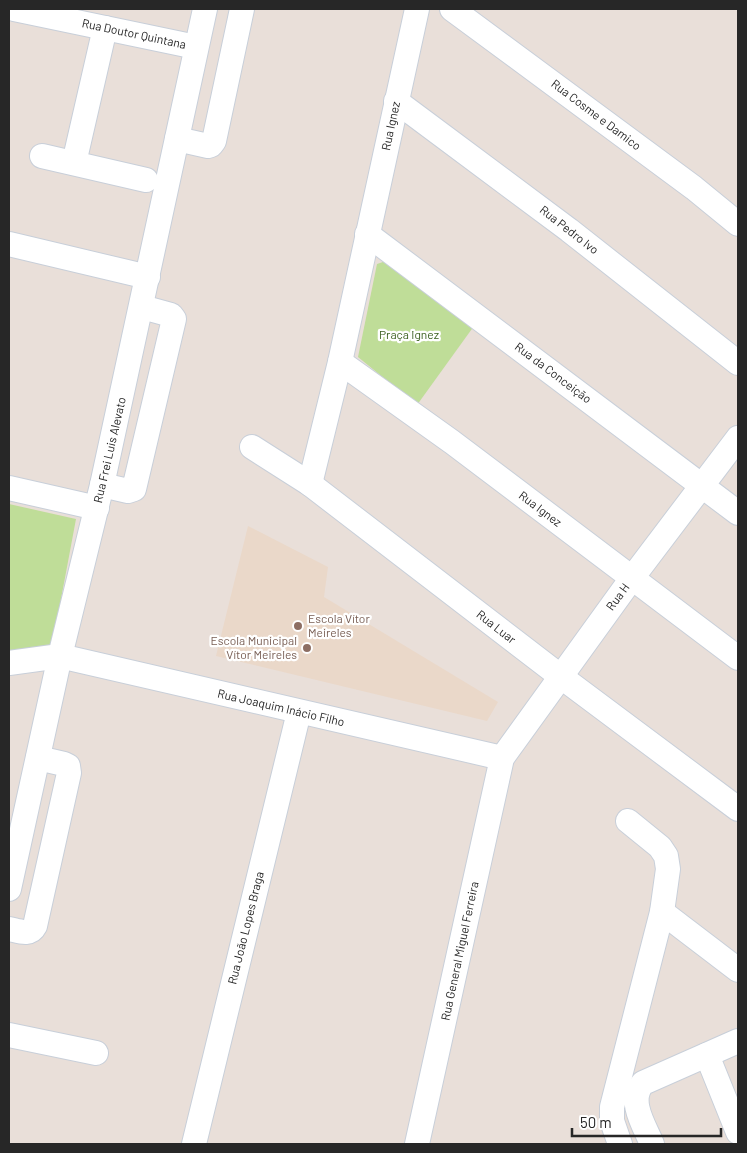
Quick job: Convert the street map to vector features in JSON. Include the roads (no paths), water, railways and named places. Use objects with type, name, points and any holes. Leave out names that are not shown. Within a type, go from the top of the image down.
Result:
[{"type":"street","name":"Rua Doutor Quintana","points":[[14,9],[196,47]]},
{"type":"street","name":"Rua Frei Luis Alevato","points":[[9,889],[60,656],[97,508],[142,307],[205,9]]},
{"type":"street","points":[[177,139],[208,146],[214,141],[242,9]]},
{"type":"street","name":"Rua Ignez","points":[[310,484],[340,362],[417,9]]},
{"type":"street","name":"Rua Cosme e Damico","points":[[452,9],[694,188],[738,224]]},
{"type":"street","points":[[74,164],[105,28]]},
{"type":"street","name":"Rua Pedro Ivo","points":[[396,102],[569,230],[738,363]]},
{"type":"street","points":[[42,156],[146,180]]},
{"type":"street","name":"Rua da Conceição","points":[[367,234],[738,513]]},
{"type":"street","points":[[9,244],[148,277]]},
{"type":"street","points":[[102,485],[128,491],[134,489],[174,319],[171,315],[142,307]]},
{"type":"street","name":"Rua Ignez","points":[[340,362],[452,442],[738,658]]},
{"type":"street","name":"Rua H","points":[[502,758],[632,578],[738,438]]},
{"type":"street","name":"Rua Luar","points":[[252,447],[310,484],[560,676],[738,809]]},
{"type":"street","points":[[9,488],[97,508]]},
{"type":"street","points":[[9,663],[60,656]]},
{"type":"street","name":"Rua Joaquim Inácio Filho","points":[[60,656],[502,758]]},
{"type":"street","name":"Rua João Lopes Braga","points":[[194,1144],[299,712]]},
{"type":"street","points":[[9,929],[29,933],[33,931],[35,926],[69,772],[68,766],[64,764],[38,758]]},
{"type":"street","name":"Rua General Miguel Ferreira","points":[[418,1144],[502,758]]},
{"type":"street","points":[[620,1144],[612,1121],[612,1108],[662,912],[668,868],[666,856],[660,848],[628,821]]},
{"type":"street","points":[[662,912],[738,970]]},
{"type":"street","points":[[9,1035],[96,1053]]},
{"type":"street","points":[[652,1144],[636,1104],[638,1088],[643,1083],[738,1041]]},
{"type":"street","points":[[707,1055],[738,1132]]},
{"type":"place","name":"Escola Vítor Meireles","points":[[298,626]]},
{"type":"place","name":"Escola Municipal Vítor Meireles","points":[[307,648]]},
{"type":"park label","name":"Praça Ignez","points":[[409,335]]}]
